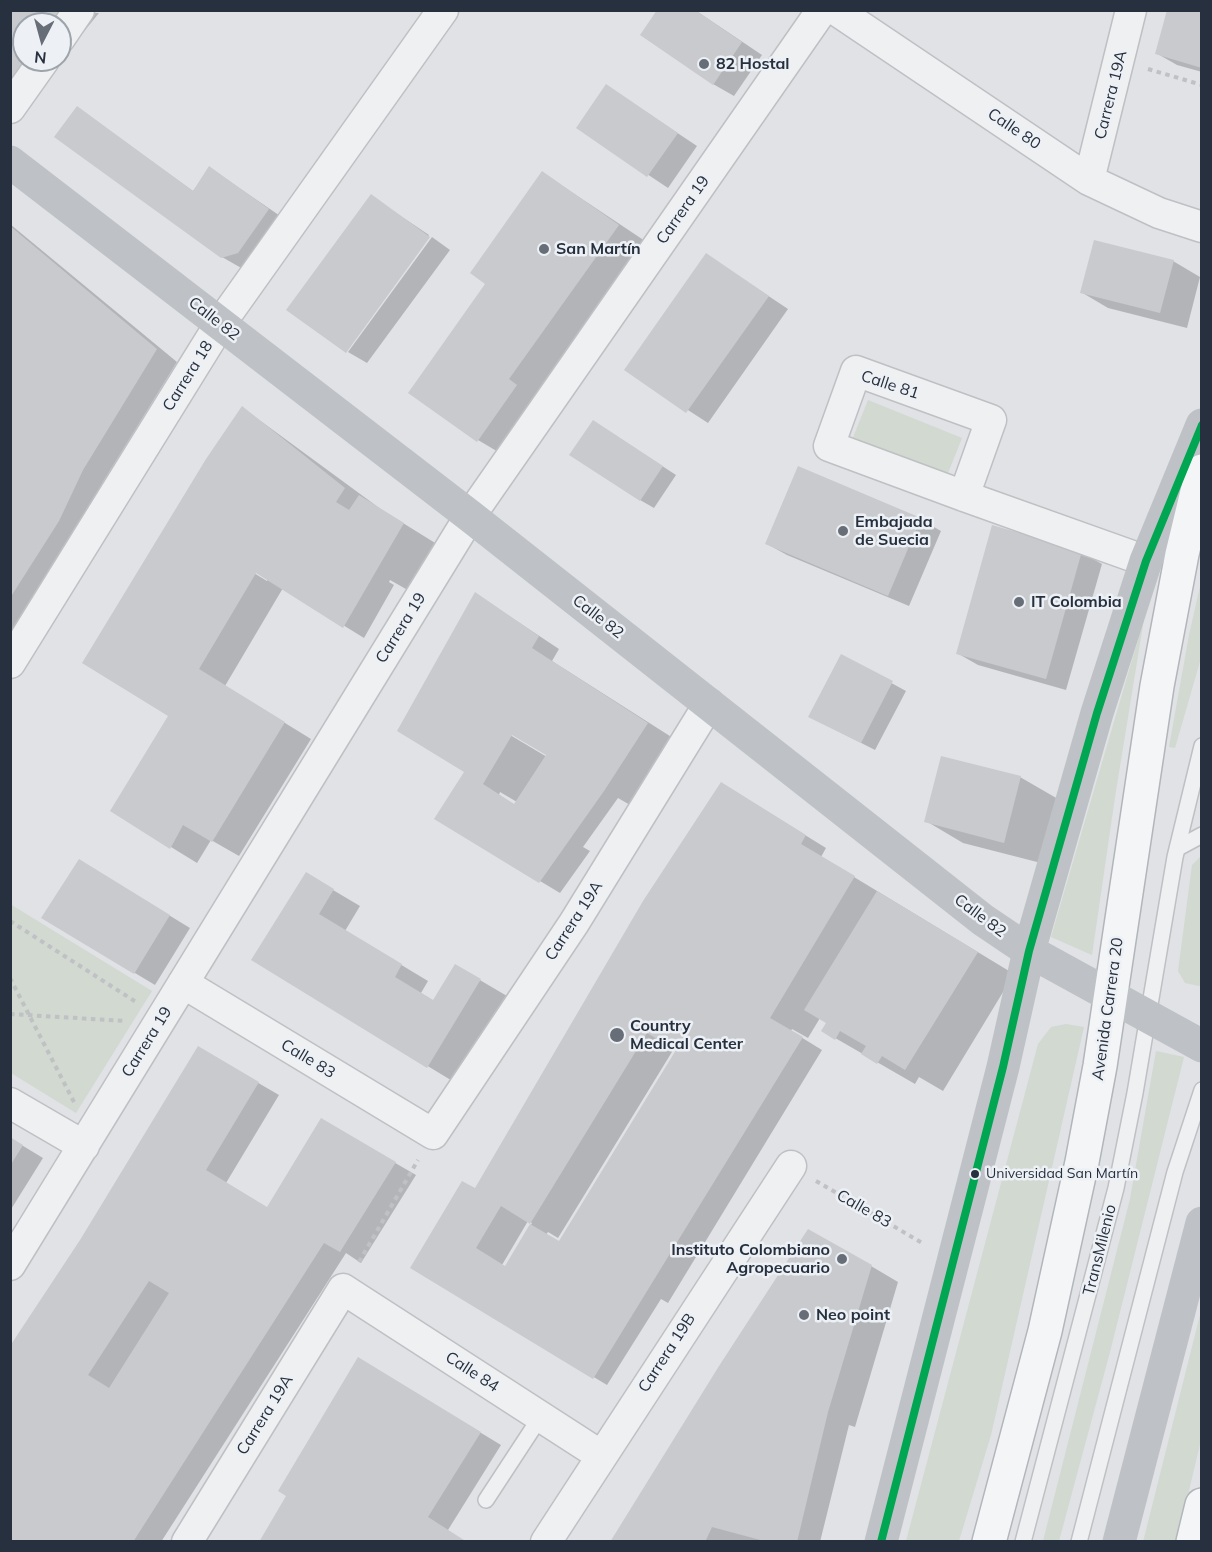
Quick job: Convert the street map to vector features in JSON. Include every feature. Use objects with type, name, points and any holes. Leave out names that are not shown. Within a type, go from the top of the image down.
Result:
[{"type":"highway","name":"Avenida Carrera 20","points":[[989,1542],[1045,1331],[1086,1141],[1157,686],[1182,554],[1202,471]]},
{"type":"highway","points":[[1193,1542],[1202,1505]]},
{"type":"main road","name":"Calle 82","points":[[10,162],[470,516],[983,920],[1029,951],[1202,1046]]},
{"type":"main road","points":[[881,1542],[1003,1066],[1029,951],[1097,713],[1146,561],[1202,425]]},
{"type":"main road","points":[[1119,1542],[1202,1223]]},
{"type":"street","name":"Carrera 18","points":[[10,663],[220,324],[443,10]]},
{"type":"street","name":"Carrera 19","points":[[10,1265],[470,516],[822,10]]},
{"type":"street","name":"Calle 80","points":[[836,10],[1089,180],[1159,213],[1202,227]]},
{"type":"street","name":"Carrera 19A","points":[[1089,180],[1131,10]]},
{"type":"street","points":[[10,108],[36,72]]},
{"type":"street","name":"Calle 81","points":[[964,496],[991,420],[856,371],[829,446],[964,496],[1146,561]]},
{"type":"street","name":"Carrera 19A","points":[[433,1134],[574,923],[708,704]]},
{"type":"street","name":"Calle 83","points":[[183,983],[433,1134]]},
{"type":"street","points":[[10,1103],[87,1140]]},
{"type":"street","name":"Carrera 19B","points":[[546,1542],[600,1455],[791,1166]]},
{"type":"street","name":"Carrera 19A","points":[[187,1542],[343,1289]]},
{"type":"street","name":"Calle 84","points":[[343,1289],[600,1455]]},
{"type":"lane","name":"TransMilenio","points":[[1023,1542],[1116,1188],[1178,848],[1200,757]]},
{"type":"lane","points":[[1178,848],[1202,835]]},
{"type":"lane","points":[[1079,1542],[1169,1195],[1202,1090]]},
{"type":"lane","points":[[486,1500],[541,1416]]},
{"type":"path","points":[[1120,61],[1202,85]]},
{"type":"path","points":[[10,921],[160,1021]]},
{"type":"path","points":[[10,978],[31,1016],[87,1140]]},
{"type":"path","points":[[10,1014],[160,1021]]},
{"type":"path","points":[[343,1289],[433,1134]]},
{"type":"path","name":"Calle 83","points":[[791,1166],[927,1246]]},
{"type":"shaded area","points":[[868,400],[962,438],[946,478],[852,440]]},
{"type":"shaded area","points":[[1201,582],[1201,658],[1175,748],[1169,747],[1189,635]]},
{"type":"shaded area","points":[[1144,619],[1115,797],[1092,955],[1051,937]]},
{"type":"shaded area","points":[[1201,856],[1202,985],[1199,986],[1185,983],[1178,971],[1192,865]]},
{"type":"shaded area","points":[[10,904],[152,991],[76,1113],[11,1073]]},
{"type":"shaded area","points":[[1066,1024],[1084,1027],[991,1435],[959,1541],[906,1541],[1038,1044],[1051,1027]]},
{"type":"shaded area","points":[[1156,1051],[1184,1057],[1110,1352],[1059,1541],[1043,1541],[1130,1199]]},
{"type":"shaded area","points":[[1201,1311],[1201,1440],[1177,1541],[1143,1542]]},
{"type":"building","points":[[10,10],[71,10],[69,12],[12,12],[12,72],[21,72],[10,85]]},
{"type":"building","name":"82 Hostal","points":[[657,10],[695,10],[742,42],[713,85],[640,35]]},
{"type":"building","points":[[1167,10],[1202,10],[1202,68],[1155,54]]},
{"type":"building","points":[[606,84],[678,133],[647,177],[576,128]]},
{"type":"building","points":[[77,106],[193,191],[209,166],[269,209],[238,253],[221,258],[54,137]]},
{"type":"building","name":"San Martín","points":[[542,171],[619,225],[509,379],[517,385],[477,442],[408,393],[485,284],[470,273]]},
{"type":"building","points":[[371,194],[430,237],[346,353],[286,310]]},
{"type":"building","points":[[10,226],[157,349],[83,470],[59,521],[10,598]]},
{"type":"building","points":[[1094,240],[1174,260],[1160,313],[1080,293]]},
{"type":"building","points":[[706,253],[769,296],[686,413],[624,370]]},
{"type":"building","points":[[242,406],[345,488],[336,502],[349,510],[359,495],[404,523],[343,628],[256,573],[199,669],[285,722],[212,842],[183,825],[170,849],[110,811],[168,716],[82,663],[206,459]]},
{"type":"building","points":[[593,420],[663,466],[640,501],[569,455]]},
{"type":"building","name":"Embajada de Suecia","points":[[798,466],[921,518],[888,596],[765,544]]},
{"type":"building","name":"IT Colombia","points":[[992,525],[1082,551],[1046,679],[956,654]]},
{"type":"building","points":[[475,592],[539,636],[532,648],[648,723],[604,791],[539,883],[434,819],[464,772],[397,731]],"holes":[[[512,735],[546,755],[514,804],[483,784]]]},
{"type":"building","points":[[841,654],[893,681],[861,743],[808,717]]},
{"type":"building","points":[[941,756],[1021,776],[1004,843],[924,822]]},
{"type":"building","points":[[721,782],[806,835],[801,844],[855,876],[770,1018],[803,1037],[593,1379],[410,1268],[462,1181],[475,1188],[643,901]],"holes":[[[647,1033],[676,1050],[559,1241],[530,1224]],[[501,1206],[530,1224],[505,1266],[476,1248]]]},
{"type":"building","points":[[79,859],[170,915],[134,974],[41,918]]},
{"type":"building","points":[[306,872],[334,889],[319,914],[402,964],[395,977],[433,1000],[455,964],[481,979],[427,1068],[251,960]]},
{"type":"building","points":[[877,891],[978,952],[905,1070],[882,1056],[877,1064],[861,1054],[866,1046],[840,1031],[835,1040],[821,1031],[826,1023],[804,1010]]},
{"type":"building","points":[[198,1046],[259,1082],[206,1170],[267,1207],[321,1118],[396,1162],[340,1252],[324,1243],[133,1542],[10,1542],[10,1346],[80,1240]],"holes":[[[149,1281],[169,1293],[109,1388],[88,1375]]]},
{"type":"building","points":[[10,1137],[23,1145],[10,1166]]},
{"type":"building","points":[[808,1229],[872,1265],[828,1412],[797,1542],[768,1542],[712,1527],[705,1542],[610,1542],[719,1366]]},
{"type":"building","points":[[358,1357],[481,1432],[428,1517],[467,1542],[259,1542],[286,1496],[278,1491]]},
{"type":"transit line","points":[[881,1542],[1003,1067],[1029,951],[1097,713],[1146,561],[1202,425]]},
{"type":"place","name":"82 Hostal","points":[[704,64]]},
{"type":"place","name":"San Martín","points":[[544,249]]},
{"type":"place","name":"Embajada de Suecia","points":[[843,531]]},
{"type":"place","name":"IT Colombia","points":[[1019,602]]},
{"type":"place","name":"Country Medical Center","points":[[617,1035]]},
{"type":"place","name":"Universidad San Martín","points":[[975,1174]]},
{"type":"place","name":"Instituto Colombiano Agropecuario","points":[[842,1259]]},
{"type":"place","name":"Neo point","points":[[804,1315]]}]
